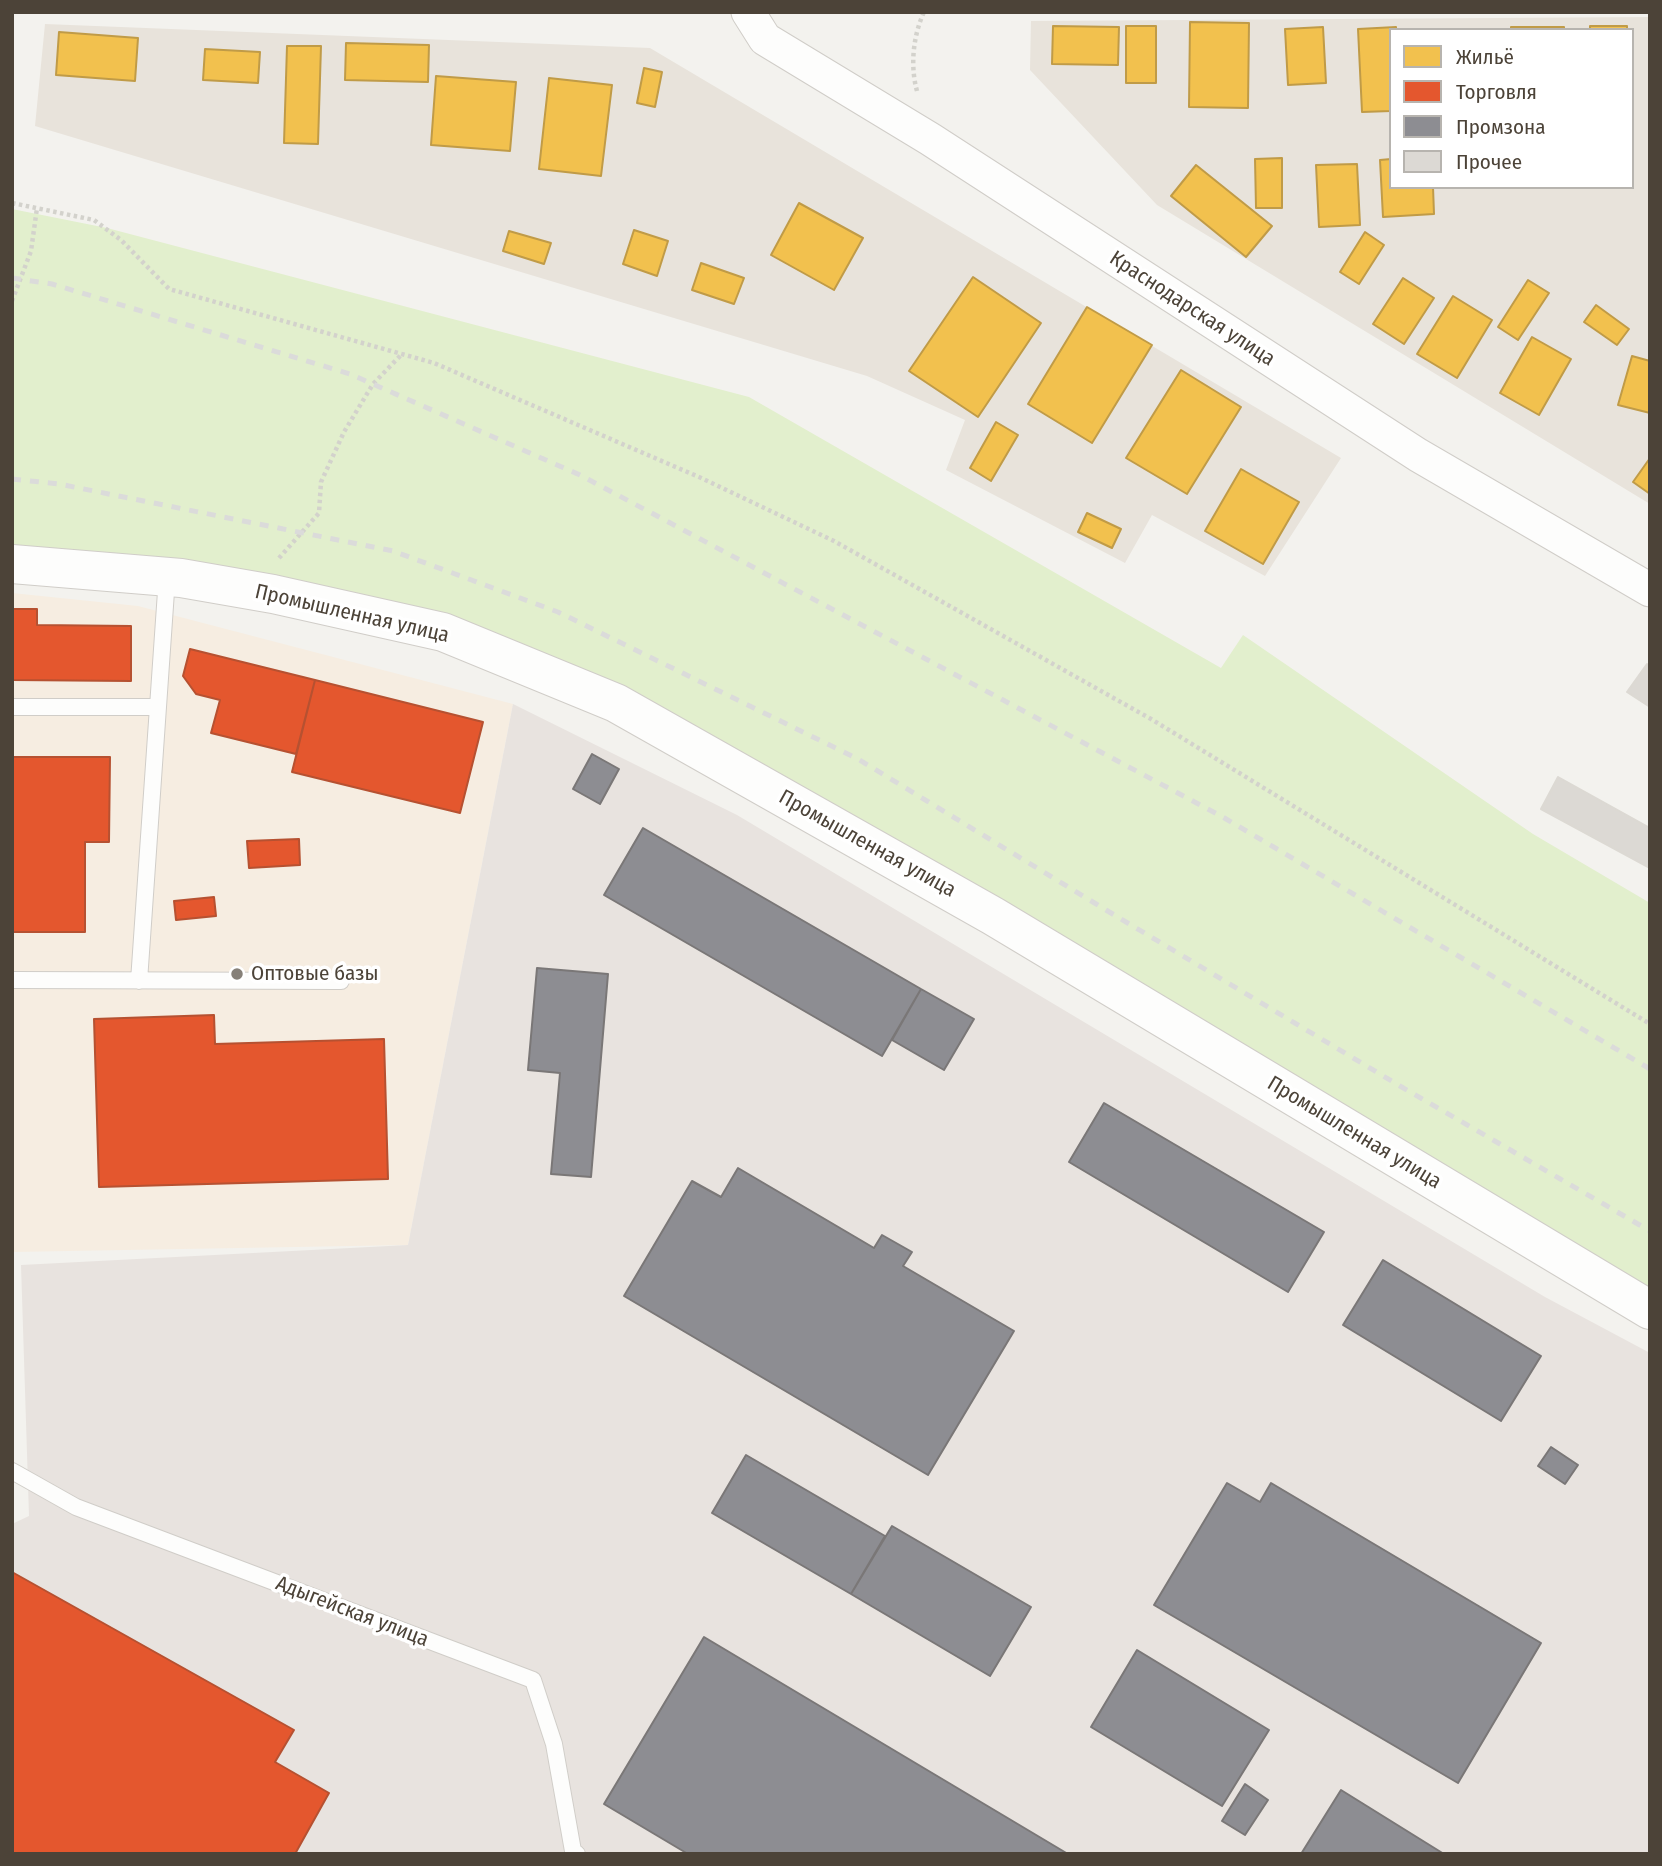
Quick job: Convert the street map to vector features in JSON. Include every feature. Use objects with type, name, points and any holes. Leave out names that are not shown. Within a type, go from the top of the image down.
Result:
[{"type":"street","name":"Краснодарская улица","points":[[748,12],[765,38],[930,139],[1418,455],[1650,590]]},
{"type":"street","name":"Промышленная улица","points":[[12,564],[167,577],[251,590],[443,632],[616,703],[993,916],[1650,1310]]},
{"type":"lane","points":[[139,981],[167,577]]},
{"type":"lane","points":[[12,707],[158,707]]},
{"type":"lane","points":[[12,980],[341,982]]},
{"type":"lane","name":"Адыгейская улица","points":[[12,1471],[76,1507],[533,1680],[554,1744],[574,1853]]},
{"type":"path","points":[[924,12],[919,22],[912,71],[930,139]]},
{"type":"path","points":[[12,203],[94,220],[121,240],[169,289],[434,363],[699,477],[834,541],[1151,719],[1650,1024]]},
{"type":"path","points":[[12,301],[31,251],[37,208]]},
{"type":"path","points":[[251,590],[319,513],[321,482],[344,432],[373,384],[401,354]]},
{"type":"shaded area","points":[[1650,17],[1650,504],[1157,205],[1030,70],[1031,21]]},
{"type":"shaded area","points":[[45,24],[650,48],[1341,458],[1265,576],[1152,515],[1125,563],[946,470],[965,420],[867,376],[35,126]]},
{"type":"shaded area","name":"Оптовые базы","points":[[12,593],[138,606],[513,704],[408,1245],[12,1252]]},
{"type":"shaded area","points":[[513,704],[737,815],[1545,1297],[1650,1353],[1650,1854],[12,1854],[12,1524],[29,1516],[21,1265],[408,1245]]},
{"type":"green space","points":[[12,209],[107,228],[749,397],[1221,668],[1243,635],[1533,834],[1650,903],[1650,1289],[634,691],[12,551]]},
{"type":"building: Жильё","points":[[1190,22],[1249,23],[1248,108],[1189,107]]},
{"type":"building: Жильё","points":[[1053,26],[1119,27],[1118,65],[1052,64]]},
{"type":"building: Жильё","points":[[1126,26],[1156,26],[1156,83],[1126,83]]},
{"type":"building: Жильё","points":[[1590,26],[1627,26],[1627,28]]},
{"type":"building: Жильё","points":[[1323,27],[1326,83],[1288,85],[1285,29]]},
{"type":"building: Жильё","points":[[1396,27],[1389,28],[1389,111],[1362,112],[1358,29]]},
{"type":"building: Жильё","points":[[1511,27],[1564,27],[1564,28]]},
{"type":"building: Жильё","points":[[59,32],[138,38],[135,81],[56,75]]},
{"type":"building: Жильё","points":[[346,43],[429,45],[428,82],[345,80]]},
{"type":"building: Жильё","points":[[287,46],[321,46],[318,144],[284,143]]},
{"type":"building: Жильё","points":[[205,49],[260,52],[258,83],[203,80]]},
{"type":"building: Жильё","points":[[644,68],[662,72],[655,107],[637,103]]},
{"type":"building: Жильё","points":[[436,76],[516,82],[510,151],[431,145]]},
{"type":"building: Жильё","points":[[549,78],[612,85],[601,176],[539,169]]},
{"type":"building: Жильё","points":[[1282,158],[1282,208],[1256,208],[1255,159]]},
{"type":"building: Жильё","points":[[1389,159],[1389,189],[1433,189],[1434,214],[1383,217],[1380,160]]},
{"type":"building: Жильё","points":[[1357,164],[1360,225],[1319,227],[1316,165]]},
{"type":"building: Жильё","points":[[1196,165],[1272,226],[1246,257],[1171,196]]},
{"type":"building: Жильё","points":[[799,203],[863,238],[834,290],[771,255]]},
{"type":"building: Жильё","points":[[634,230],[668,241],[657,276],[623,264]]},
{"type":"building: Жильё","points":[[509,231],[551,243],[544,264],[503,251]]},
{"type":"building: Жильё","points":[[1365,232],[1384,245],[1359,284],[1340,272]]},
{"type":"building: Жильё","points":[[701,263],[744,278],[734,304],[692,290]]},
{"type":"building: Жильё","points":[[973,277],[1041,323],[978,417],[909,371]]},
{"type":"building: Жильё","points":[[1403,278],[1434,298],[1404,344],[1373,324]]},
{"type":"building: Жильё","points":[[1528,280],[1549,293],[1518,340],[1498,327]]},
{"type":"building: Жильё","points":[[1453,296],[1492,320],[1457,378],[1417,354]]},
{"type":"building: Жильё","points":[[1596,305],[1629,329],[1617,345],[1584,322]]},
{"type":"building: Жильё","points":[[1087,307],[1152,345],[1092,443],[1028,404]]},
{"type":"building: Жильё","points":[[1532,337],[1571,359],[1539,415],[1500,393]]},
{"type":"building: Жильё","points":[[1632,356],[1650,361],[1650,413],[1618,405]]},
{"type":"building: Жильё","points":[[1181,370],[1241,407],[1187,494],[1126,458]]},
{"type":"building: Жильё","points":[[996,422],[1018,435],[991,481],[970,468]]},
{"type":"building: Жильё","points":[[1650,458],[1650,494],[1633,482]]},
{"type":"building: Жильё","points":[[1241,469],[1299,502],[1263,564],[1205,531]]},
{"type":"building: Жильё","points":[[1087,513],[1121,529],[1112,548],[1078,532]]},
{"type":"building: Торговля","points":[[12,609],[37,609],[37,625],[131,626],[131,681],[12,680]]},
{"type":"building: Торговля","points":[[190,649],[315,680],[296,754],[211,733],[220,700],[196,694],[183,676]]},
{"type":"building: Торговля","points":[[315,680],[483,722],[460,813],[292,772]]},
{"type":"building: Торговля","points":[[12,757],[110,757],[109,842],[85,842],[85,932],[12,932]]},
{"type":"building: Торговля","points":[[299,839],[300,865],[249,868],[247,841]]},
{"type":"building: Торговля","points":[[214,897],[216,916],[176,920],[174,901]]},
{"type":"building: Торговля","points":[[214,1015],[215,1044],[384,1039],[388,1179],[99,1187],[94,1019]]},
{"type":"building: Торговля","points":[[12,1572],[294,1730],[275,1762],[329,1793],[295,1854],[12,1854]]},
{"type":"building: Промзона","points":[[592,754],[619,769],[600,804],[573,789]]},
{"type":"building: Промзона","points":[[643,828],[921,989],[882,1056],[604,895]]},
{"type":"building: Промзона","points":[[537,968],[608,974],[591,1177],[551,1174],[560,1073],[528,1070]]},
{"type":"building: Промзона","points":[[921,989],[974,1019],[944,1070],[892,1040]]},
{"type":"building: Промзона","points":[[1104,1103],[1324,1232],[1288,1292],[1069,1162]]},
{"type":"building: Промзона","points":[[738,1168],[874,1248],[882,1235],[912,1252],[903,1266],[1014,1331],[928,1475],[624,1296],[692,1181],[721,1197]]},
{"type":"building: Промзона","points":[[1383,1260],[1541,1356],[1501,1421],[1343,1325]]},
{"type":"building: Промзона","points":[[1551,1447],[1578,1465],[1565,1484],[1538,1466]]},
{"type":"building: Промзона","points":[[746,1455],[885,1536],[851,1594],[712,1513]]},
{"type":"building: Промзона","points":[[1227,1483],[1260,1502],[1271,1483],[1541,1643],[1458,1783],[1154,1605]]},
{"type":"building: Промзона","points":[[892,1526],[1031,1607],[990,1676],[851,1594]]},
{"type":"building: Промзона","points":[[704,1637],[1068,1854],[688,1854],[604,1804]]},
{"type":"building: Промзона","points":[[1137,1650],[1269,1730],[1222,1806],[1091,1727]]},
{"type":"building: Промзона","points":[[1245,1784],[1268,1800],[1245,1835],[1222,1821]]},
{"type":"building: Промзона","points":[[1341,1790],[1444,1854],[1301,1854]]},
{"type":"building: Прочее","points":[[1647,664],[1650,666],[1650,707],[1627,692]]},
{"type":"building: Прочее","points":[[1558,777],[1650,828],[1650,868],[1541,809]]},
{"type":"railway","points":[[12,278],[52,284],[350,374],[580,475],[1221,816],[1650,1069]]},
{"type":"railway","points":[[12,479],[59,484],[393,551],[558,612],[858,759],[1400,1086],[1650,1231]]},
{"type":"place","name":"Оптовые базы","points":[[237,974]]}]
